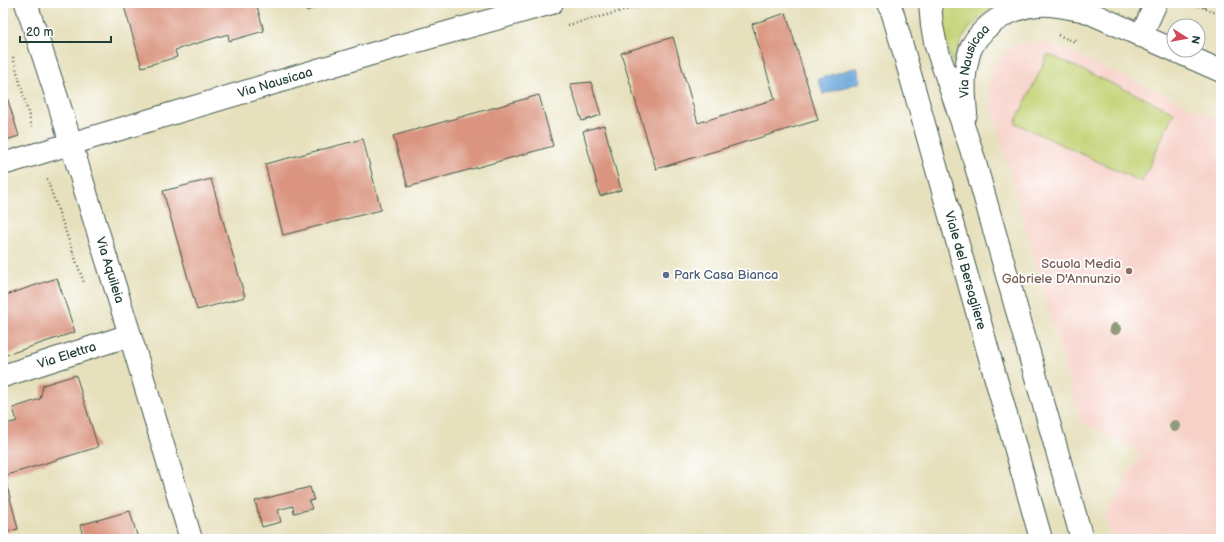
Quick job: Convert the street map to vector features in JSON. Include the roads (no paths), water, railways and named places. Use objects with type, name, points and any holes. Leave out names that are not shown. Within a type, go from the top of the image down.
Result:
[{"type":"street","name":"Via Aquileia","points":[[26,3],[59,104],[191,539]]},
{"type":"street","name":"Via Nausicaa","points":[[3,164],[368,55],[549,3]]},
{"type":"street","name":"Viale del Bersagliere","points":[[887,3],[892,11],[899,35],[1041,539]]},
{"type":"street","points":[[930,3],[936,46],[966,131],[1082,539]]},
{"type":"street","points":[[1141,36],[1156,3]]},
{"type":"street","name":"Via Nausicaa","points":[[966,131],[965,69],[971,48],[981,33],[995,21],[1017,9],[1050,5],[1141,36],[1221,71]]},
{"type":"street","name":"Via Elettra","points":[[3,376],[130,335]]},
{"type":"water","points":[[857,67],[861,82],[823,94],[818,79]]},
{"type":"place","name":"Scuola Media Gabriele D'Annunzio","points":[[1129,271]]},
{"type":"place","name":"Park Casa Bianca","points":[[666,275]]}]
